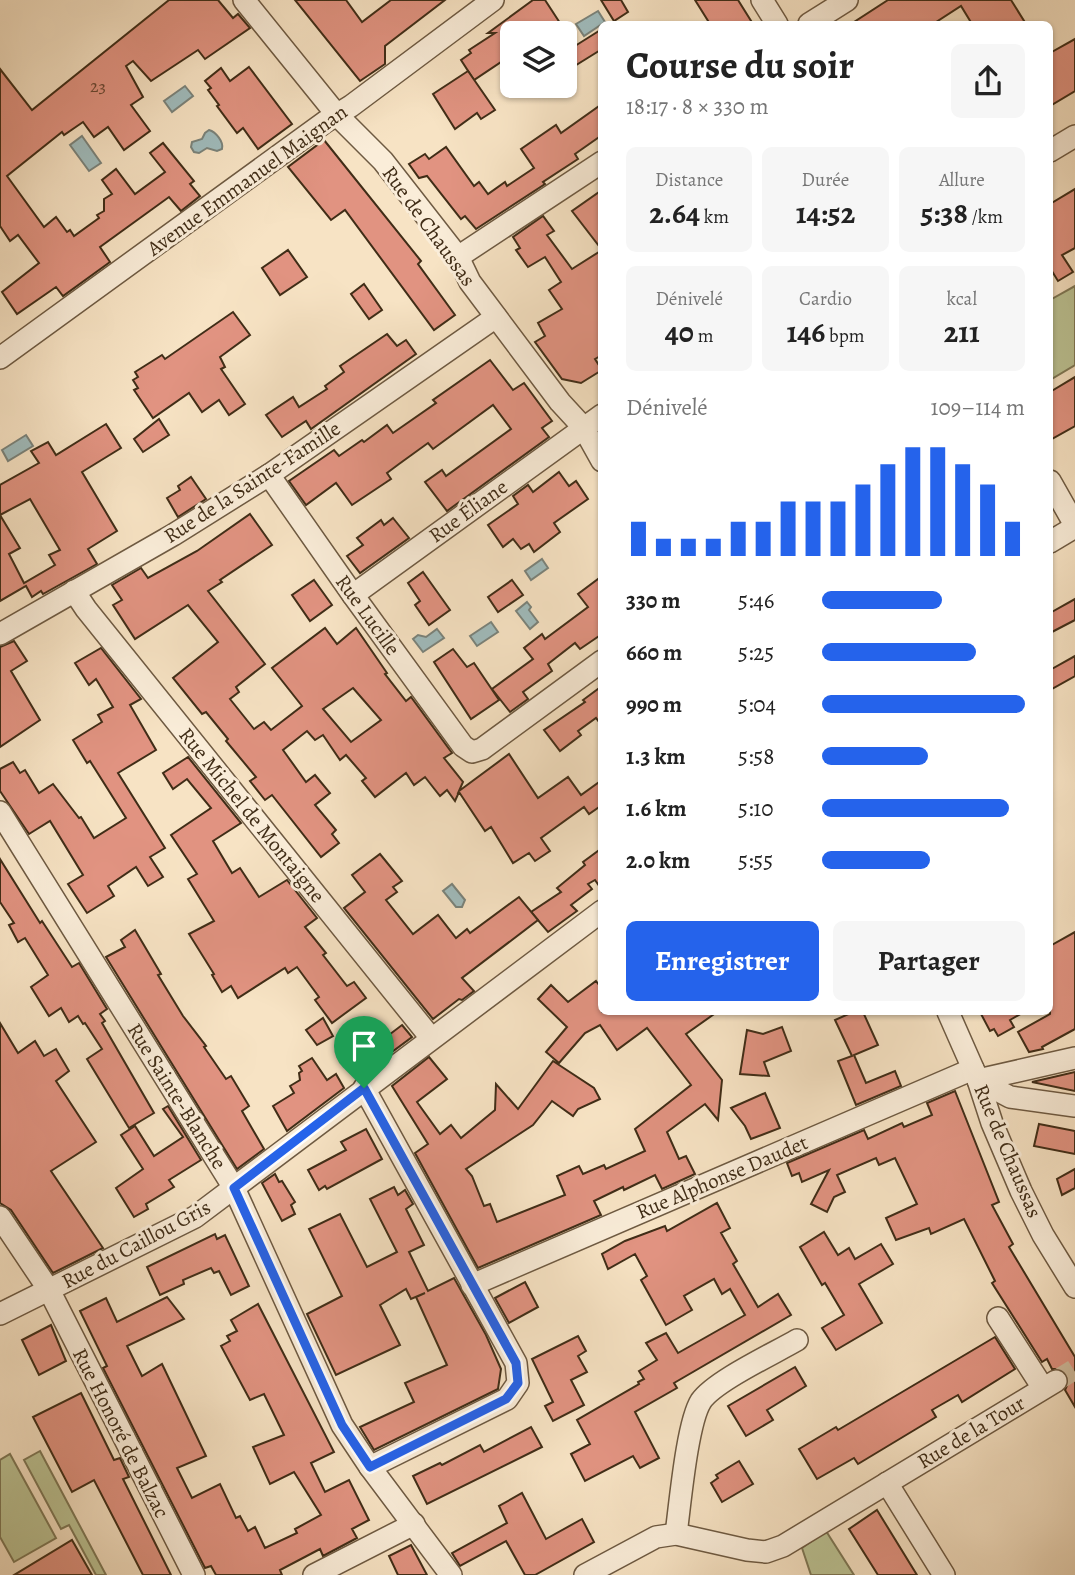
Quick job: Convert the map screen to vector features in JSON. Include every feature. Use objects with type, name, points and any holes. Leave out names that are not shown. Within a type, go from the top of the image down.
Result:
[{"type":"street","name":"Rue de Chaussas","points":[[244,0],[337,115],[383,161],[458,257],[470,282],[560,402],[583,427],[598,454]]},
{"type":"street","name":"Avenue Emmanuel Maignan","points":[[0,358],[493,0]]},
{"type":"street","points":[[762,0],[775,21]]},
{"type":"street","points":[[813,21],[847,0]]},
{"type":"street","points":[[1053,148],[1075,136]]},
{"type":"street","points":[[458,257],[598,165]]},
{"type":"street","name":"Rue de la Sainte-Famille","points":[[1,631],[173,535],[269,475],[496,317]]},
{"type":"street","name":"Rue Éliane","points":[[353,595],[598,418]]},
{"type":"street","name":"Rue Lucille","points":[[269,475],[463,746],[472,752],[482,749],[598,664]]},
{"type":"street","points":[[1053,486],[1075,526],[1053,540]]},
{"type":"street","name":"Rue Michel de Montaigne","points":[[74,591],[432,1038]]},
{"type":"street","name":"Rue Sainte-Blanche","points":[[0,812],[234,1188],[342,1425],[451,1575]]},
{"type":"street","name":"Rue du Caillou Gris","points":[[0,1314],[195,1217],[598,914]]},
{"type":"street","name":"Rue de Chaussas","points":[[949,1015],[1021,1191],[1043,1235],[1075,1287]]},
{"type":"street","name":"Rue Alphonse Daudet","points":[[472,1285],[975,1074],[1029,1068],[1075,1058]]},
{"type":"street","points":[[1029,1068],[1035,1087],[1042,1096],[1065,1104]]},
{"type":"street","points":[[975,1074],[1010,1097],[1032,1102],[1065,1104]]},
{"type":"street","points":[[364,1088],[516,1363],[518,1383],[506,1399],[370,1467]]},
{"type":"street","name":"Rue Honoré de Balzac","points":[[0,1217],[50,1290],[194,1575]]},
{"type":"street","name":"Rue de la Tour","points":[[585,1575],[640,1544],[656,1537],[676,1534],[747,1550],[766,1552],[783,1546],[1049,1385],[998,1318]]},
{"type":"street","points":[[676,1534],[693,1420],[701,1401],[713,1389],[797,1340]]},
{"type":"street","points":[[887,1483],[944,1575]]},
{"type":"street","points":[[314,1575],[414,1524]]},
{"type":"green space","points":[[1075,286],[1075,365],[1053,378],[1053,298]]},
{"type":"green space","points":[[40,1451],[106,1575],[96,1575],[69,1525],[61,1529],[24,1460]]},
{"type":"green space","points":[[10,1454],[56,1538],[14,1562],[0,1537],[0,1460]]},
{"type":"green space","points":[[826,1531],[854,1575],[811,1575],[802,1548]]},
{"type":"water","points":[[598,11],[604,21],[598,21],[598,27],[584,36],[577,23]]},
{"type":"water","points":[[185,86],[193,96],[172,112],[164,101]]},
{"type":"water","points":[[209,130],[219,138],[222,149],[217,151],[207,148],[199,153],[194,152],[192,142],[202,139]]},
{"type":"water","points":[[82,136],[101,163],[89,171],[70,145]]},
{"type":"water","points":[[26,435],[33,446],[8,461],[2,450]]},
{"type":"water","points":[[542,559],[548,568],[531,580],[525,571]]},
{"type":"water","points":[[527,602],[531,607],[529,610],[538,622],[530,629],[516,611]]},
{"type":"water","points":[[491,622],[498,632],[477,646],[470,636]]},
{"type":"water","points":[[437,629],[444,638],[423,652],[413,639],[418,635],[426,637]]},
{"type":"water","points":[[452,884],[465,900],[462,907],[456,907],[443,891]]},
{"type":"building","points":[[169,0],[218,0],[233,18],[238,14],[250,28],[205,59],[198,50],[151,81],[133,61],[126,66],[143,97],[131,105],[150,131],[124,150],[108,127],[94,137],[83,122],[64,135],[62,132],[7,176],[44,227],[56,217],[67,232],[70,230],[74,236],[99,218],[97,215],[104,211],[104,199],[112,194],[102,180],[116,169],[135,194],[165,172],[150,153],[163,143],[194,181],[190,184],[200,196],[181,211],[169,197],[100,247],[110,262],[63,296],[56,287],[17,314],[2,292],[39,263],[18,235],[10,241],[0,226],[0,69],[32,110]]},
{"type":"building","points":[[295,0],[346,0],[362,22],[391,0],[445,0],[385,46],[385,64],[360,81]]},
{"type":"building","points":[[533,0],[545,0],[559,21],[504,21]]},
{"type":"building","points":[[601,0],[621,0],[628,12],[614,21]]},
{"type":"building","points":[[695,0],[738,0],[751,21],[708,21]]},
{"type":"building","points":[[888,0],[1011,0],[1024,21],[970,21],[961,6],[938,21],[856,21]]},
{"type":"building","points":[[500,24],[500,63],[474,80],[461,60],[471,53],[469,50],[495,33],[488,33]]},
{"type":"building","points":[[598,32],[598,51],[577,65],[577,45]]},
{"type":"building","points":[[1075,39],[1075,91],[1053,104],[1053,51]]},
{"type":"building","points":[[249,67],[292,124],[258,149],[243,128],[237,133],[217,106],[219,105],[208,90],[211,88],[205,81],[221,68],[230,81]]},
{"type":"building","points":[[468,71],[495,110],[481,119],[477,113],[455,129],[433,94]]},
{"type":"building","points":[[598,107],[598,138],[575,154],[578,159],[476,229],[465,216],[461,219],[427,176],[419,178],[409,164],[425,154],[429,159],[446,147],[474,186],[479,182],[488,194],[505,182],[507,186],[534,168],[521,149],[556,125],[561,133]]},
{"type":"building","points":[[324,140],[421,261],[418,264],[455,315],[434,330],[345,210],[331,220],[288,167]]},
{"type":"building","points":[[1075,189],[1075,248],[1062,255],[1073,272],[1058,281],[1053,273],[1053,202]]},
{"type":"building","points":[[598,193],[598,245],[572,211]]},
{"type":"building","points":[[543,216],[554,231],[547,235],[572,269],[598,253],[598,357],[595,359],[598,372],[581,383],[562,379],[535,342],[545,336],[538,323],[562,309],[549,290],[561,282],[545,257],[528,267],[516,250],[520,248],[513,237]]},
{"type":"building","points":[[288,250],[307,277],[280,295],[262,268]]},
{"type":"building","points":[[364,284],[382,310],[369,319],[351,294]]},
{"type":"building","points":[[233,312],[250,335],[220,357],[225,367],[221,369],[245,404],[229,415],[219,400],[202,412],[189,393],[153,418],[134,390],[138,388],[133,380],[138,377],[135,372],[162,355],[165,359]]},
{"type":"building","points":[[387,334],[397,346],[406,340],[416,354],[311,429],[306,421],[282,437],[266,415],[293,397],[299,407],[327,389],[325,386],[344,372],[340,366]]},
{"type":"building","points":[[490,360],[513,390],[524,383],[552,421],[542,428],[549,437],[447,511],[425,482],[442,470],[446,476],[511,429],[493,405],[433,449],[428,443],[387,473],[391,479],[352,505],[336,483],[306,505],[289,481],[334,450],[339,456],[387,425],[393,433],[436,403],[433,400]]},
{"type":"building","points":[[1075,377],[1075,426],[1053,438],[1053,390]]},
{"type":"building","points":[[159,419],[169,435],[143,452],[134,439]]},
{"type":"building","points":[[106,424],[121,448],[82,472],[117,531],[88,549],[97,564],[43,594],[41,591],[32,597],[26,586],[0,601],[0,515],[0,485],[39,463],[31,451],[48,442],[56,455]],"holes":[[[30,499],[60,550],[49,555],[55,565],[24,583],[9,554],[20,548],[0,515]]]},
{"type":"building","points":[[559,472],[569,486],[576,481],[588,499],[554,523],[560,532],[534,552],[529,544],[521,549],[513,539],[503,547],[488,525],[518,504],[513,496],[528,485],[533,492]]},
{"type":"building","points":[[191,477],[206,499],[178,517],[167,498],[180,490],[178,486]]},
{"type":"building","points":[[250,514],[272,545],[208,591],[265,664],[236,687],[239,692],[230,699],[254,729],[264,722],[271,730],[302,706],[272,668],[325,628],[337,644],[356,628],[387,673],[385,674],[406,701],[411,697],[452,753],[444,758],[463,782],[459,791],[509,754],[538,798],[568,777],[581,795],[598,783],[598,808],[589,814],[584,807],[541,838],[550,851],[535,861],[529,853],[513,863],[491,827],[485,831],[459,792],[455,801],[447,790],[440,796],[425,777],[414,785],[406,773],[375,797],[362,781],[366,778],[346,755],[340,760],[323,735],[315,740],[307,731],[283,750],[306,782],[315,775],[330,793],[315,805],[336,830],[332,834],[339,843],[321,857],[272,795],[265,800],[250,781],[256,777],[226,741],[228,739],[206,712],[202,714],[173,678],[218,642],[188,605],[135,639],[113,605],[122,600],[112,585],[141,568],[148,578],[197,551]],"holes":[[[353,688],[381,720],[351,742],[323,709]]]},
{"type":"building","points":[[393,518],[409,538],[360,573],[347,556],[363,545],[357,538],[381,520],[384,525]]},
{"type":"building","points":[[423,572],[450,610],[429,625],[415,605],[420,601],[408,583]]},
{"type":"building","points":[[598,579],[598,637],[580,649],[575,643],[548,664],[552,671],[523,692],[528,699],[510,712],[492,689],[533,659],[524,648],[542,634],[545,639],[588,607],[578,594]]},
{"type":"building","points":[[314,580],[332,605],[310,621],[292,595]]},
{"type":"building","points":[[512,580],[523,595],[498,612],[488,597]]},
{"type":"building","points":[[1075,599],[1075,620],[1053,631],[1053,611]]},
{"type":"building","points":[[14,641],[27,661],[11,671],[40,720],[0,747],[0,647]]},
{"type":"building","points":[[101,648],[141,699],[130,705],[156,750],[118,773],[165,848],[150,857],[163,877],[148,886],[136,867],[108,886],[114,896],[87,913],[68,884],[83,875],[50,821],[29,834],[0,791],[0,769],[13,762],[20,773],[25,770],[39,793],[53,784],[79,818],[81,817],[94,838],[126,818],[90,761],[87,763],[73,740],[102,722],[98,715],[113,707],[96,679],[89,685],[75,663]]},
{"type":"building","points":[[453,649],[467,667],[474,663],[499,700],[471,719],[434,662]]},
{"type":"building","points":[[1075,656],[1075,676],[1053,688],[1053,668]]},
{"type":"building","points":[[598,689],[598,721],[596,718],[578,731],[581,735],[560,751],[544,730],[585,702],[583,700]]},
{"type":"building","points":[[188,757],[241,823],[213,841],[232,873],[240,868],[259,897],[287,880],[317,918],[305,927],[326,953],[323,955],[347,986],[354,982],[366,998],[332,1023],[315,1000],[319,997],[297,967],[288,973],[285,968],[238,998],[231,986],[222,992],[189,934],[214,921],[188,879],[197,874],[171,835],[211,808],[187,779],[173,789],[163,773]]},
{"type":"building","points":[[598,851],[598,884],[595,880],[588,884],[592,889],[571,905],[577,911],[548,932],[531,912],[561,892],[557,888],[585,865],[583,862]]},
{"type":"building","points":[[380,854],[402,881],[393,887],[397,892],[386,900],[413,934],[438,915],[456,938],[467,929],[470,933],[519,897],[538,920],[462,978],[474,991],[433,1019],[344,908],[365,892],[352,875]]},
{"type":"building","points":[[0,859],[40,923],[42,921],[72,967],[79,963],[107,1009],[100,1014],[105,1021],[102,1023],[154,1113],[129,1128],[87,1059],[102,1049],[85,1023],[83,1024],[78,1016],[69,1022],[61,1008],[49,1016],[31,987],[48,975],[25,938],[18,942],[9,925],[14,923],[0,902]]},
{"type":"building","points":[[135,930],[183,1016],[226,1079],[231,1076],[249,1106],[242,1111],[264,1149],[237,1169],[106,957],[125,947],[121,940]]},
{"type":"building","points":[[1075,932],[1075,1029],[1042,1047],[1043,1049],[1029,1052],[1018,1032],[1053,1015],[1053,944]]},
{"type":"building","points":[[596,981],[598,1015],[713,1015],[686,1034],[722,1080],[718,1120],[705,1104],[667,1132],[679,1159],[686,1156],[695,1174],[662,1189],[655,1175],[624,1190],[623,1187],[594,1201],[601,1215],[478,1268],[415,1153],[428,1144],[392,1086],[429,1057],[447,1079],[417,1102],[440,1134],[451,1125],[461,1138],[495,1110],[496,1084],[518,1109],[553,1061],[594,1088],[600,1099],[578,1109],[573,1116],[552,1101],[533,1125],[466,1169],[472,1176],[484,1206],[490,1204],[497,1222],[565,1195],[557,1176],[579,1166],[583,1174],[604,1165],[606,1169],[645,1151],[635,1129],[691,1085],[647,1028],[617,1050],[600,1025],[585,1033],[559,1063],[546,1052],[567,1027],[538,999],[551,985],[568,1002]]},
{"type":"building","points":[[846,1015],[864,1015],[878,1045],[854,1055],[866,1083],[895,1071],[901,1086],[856,1105],[838,1061],[852,1056],[835,1020]]},
{"type":"building","points":[[982,1015],[1019,1015],[1010,1020],[1014,1027],[998,1036],[994,1029],[990,1031]]},
{"type":"building","points":[[323,1018],[333,1036],[317,1045],[306,1030]]},
{"type":"building","points":[[0,1023],[18,1053],[35,1041],[44,1056],[56,1049],[69,1071],[56,1081],[96,1142],[51,1171],[103,1248],[53,1273],[11,1210],[0,1203]]},
{"type":"building","points":[[402,1025],[412,1037],[361,1075],[352,1063]]},
{"type":"building","points":[[782,1027],[791,1051],[764,1062],[769,1076],[740,1074],[747,1030],[763,1034]]},
{"type":"building","points":[[312,1058],[327,1080],[336,1074],[344,1088],[287,1131],[273,1106],[294,1093],[290,1086],[300,1080],[299,1073],[302,1071],[299,1066]]},
{"type":"building","points":[[1075,1072],[1075,1091],[1032,1082]]},
{"type":"building","points":[[955,1091],[999,1202],[992,1205],[1013,1244],[1009,1247],[1075,1357],[1075,1407],[1065,1390],[1069,1381],[1068,1375],[1062,1369],[1052,1369],[1047,1359],[1042,1362],[992,1283],[995,1281],[964,1219],[931,1234],[929,1228],[896,1240],[886,1218],[917,1204],[895,1158],[879,1165],[876,1158],[837,1175],[845,1192],[834,1197],[827,1212],[811,1204],[829,1170],[802,1182],[799,1173],[792,1176],[787,1163],[864,1130],[868,1139],[902,1123],[904,1127],[932,1115],[927,1103]]},
{"type":"building","points":[[765,1093],[780,1128],[751,1139],[731,1108]]},
{"type":"building","points":[[168,1106],[201,1160],[169,1180],[174,1187],[146,1204],[148,1209],[134,1217],[116,1188],[143,1169],[121,1135],[135,1126],[154,1156],[183,1137],[163,1109]]},
{"type":"building","points":[[1039,1124],[1075,1131],[1075,1154],[1034,1146]]},
{"type":"building","points":[[366,1129],[382,1159],[327,1189],[325,1186],[319,1190],[308,1170],[346,1150],[341,1142]]},
{"type":"building","points":[[1075,1169],[1075,1188],[1062,1195],[1057,1179]]},
{"type":"building","points":[[275,1174],[295,1202],[291,1205],[295,1214],[282,1221],[262,1183]]},
{"type":"building","points":[[394,1187],[398,1195],[405,1190],[413,1204],[406,1209],[424,1245],[409,1252],[428,1291],[454,1278],[486,1335],[501,1369],[498,1389],[374,1450],[360,1427],[414,1402],[405,1383],[447,1365],[416,1297],[425,1293],[411,1299],[406,1289],[380,1305],[400,1345],[336,1375],[307,1314],[342,1296],[309,1229],[340,1214],[367,1267],[397,1252],[370,1199]]},
{"type":"building","points":[[717,1203],[730,1228],[721,1233],[737,1261],[733,1264],[758,1307],[778,1294],[791,1315],[674,1383],[677,1388],[635,1412],[659,1458],[640,1468],[633,1456],[585,1481],[571,1454],[590,1444],[577,1420],[644,1379],[639,1371],[657,1360],[646,1343],[666,1333],[678,1353],[745,1315],[730,1289],[722,1294],[714,1279],[684,1296],[692,1310],[666,1325],[641,1280],[647,1276],[635,1254],[608,1269],[602,1254],[625,1241],[665,1226],[667,1231]]},
{"type":"building","points":[[824,1232],[838,1255],[849,1248],[855,1259],[881,1244],[893,1264],[859,1284],[882,1323],[836,1350],[822,1328],[844,1315],[825,1283],[822,1285],[800,1247]]},
{"type":"building","points":[[215,1234],[217,1239],[225,1235],[249,1286],[231,1295],[219,1271],[214,1273],[211,1268],[183,1280],[184,1284],[160,1295],[147,1267]]},
{"type":"building","points":[[525,1282],[538,1307],[509,1323],[495,1298]]},
{"type":"building","points":[[167,1297],[184,1319],[127,1346],[142,1376],[162,1364],[206,1456],[177,1468],[192,1498],[220,1484],[236,1518],[240,1516],[248,1531],[255,1527],[265,1548],[297,1533],[295,1529],[321,1515],[294,1472],[270,1484],[253,1447],[284,1435],[264,1394],[250,1400],[221,1346],[230,1341],[227,1336],[237,1331],[231,1320],[258,1304],[334,1452],[311,1463],[325,1492],[349,1480],[369,1520],[352,1529],[357,1538],[323,1556],[320,1549],[280,1570],[282,1575],[216,1575],[211,1566],[205,1568],[103,1368],[107,1366],[80,1311],[106,1298],[117,1322]]},
{"type":"building","points":[[51,1325],[66,1361],[39,1375],[22,1340]]},
{"type":"building","points":[[578,1336],[586,1351],[578,1356],[587,1372],[571,1380],[584,1405],[553,1421],[545,1406],[553,1402],[532,1359]]},
{"type":"building","points":[[995,1337],[1015,1369],[962,1402],[958,1395],[932,1410],[936,1417],[858,1464],[854,1458],[817,1479],[799,1449],[836,1427],[838,1430]]},
{"type":"building","points":[[795,1367],[806,1386],[767,1410],[773,1420],[746,1436],[728,1406]]},
{"type":"building","points":[[81,1393],[114,1460],[120,1458],[129,1477],[123,1479],[171,1575],[143,1575],[94,1480],[72,1492],[33,1417]]},
{"type":"building","points":[[531,1427],[542,1447],[427,1504],[413,1476],[440,1463],[442,1465],[480,1445],[484,1452]]},
{"type":"building","points":[[739,1461],[753,1484],[722,1502],[711,1483],[718,1478],[716,1475]]},
{"type":"building","points":[[522,1493],[546,1539],[582,1519],[594,1542],[535,1575],[525,1575],[506,1541],[460,1566],[452,1553],[507,1523],[499,1506]]},
{"type":"building","points":[[877,1510],[917,1575],[878,1575],[849,1529]]},
{"type":"building","points":[[72,1540],[92,1575],[14,1575]]},
{"type":"building","points":[[411,1545],[427,1575],[398,1575],[389,1556]]},
{"type":"tunnel","points":[[1056,1381],[1075,1369]]},
{"type":"route","points":[[364,1088],[516,1363],[518,1383],[506,1399],[370,1467],[342,1425],[234,1188],[364,1088]]}]
